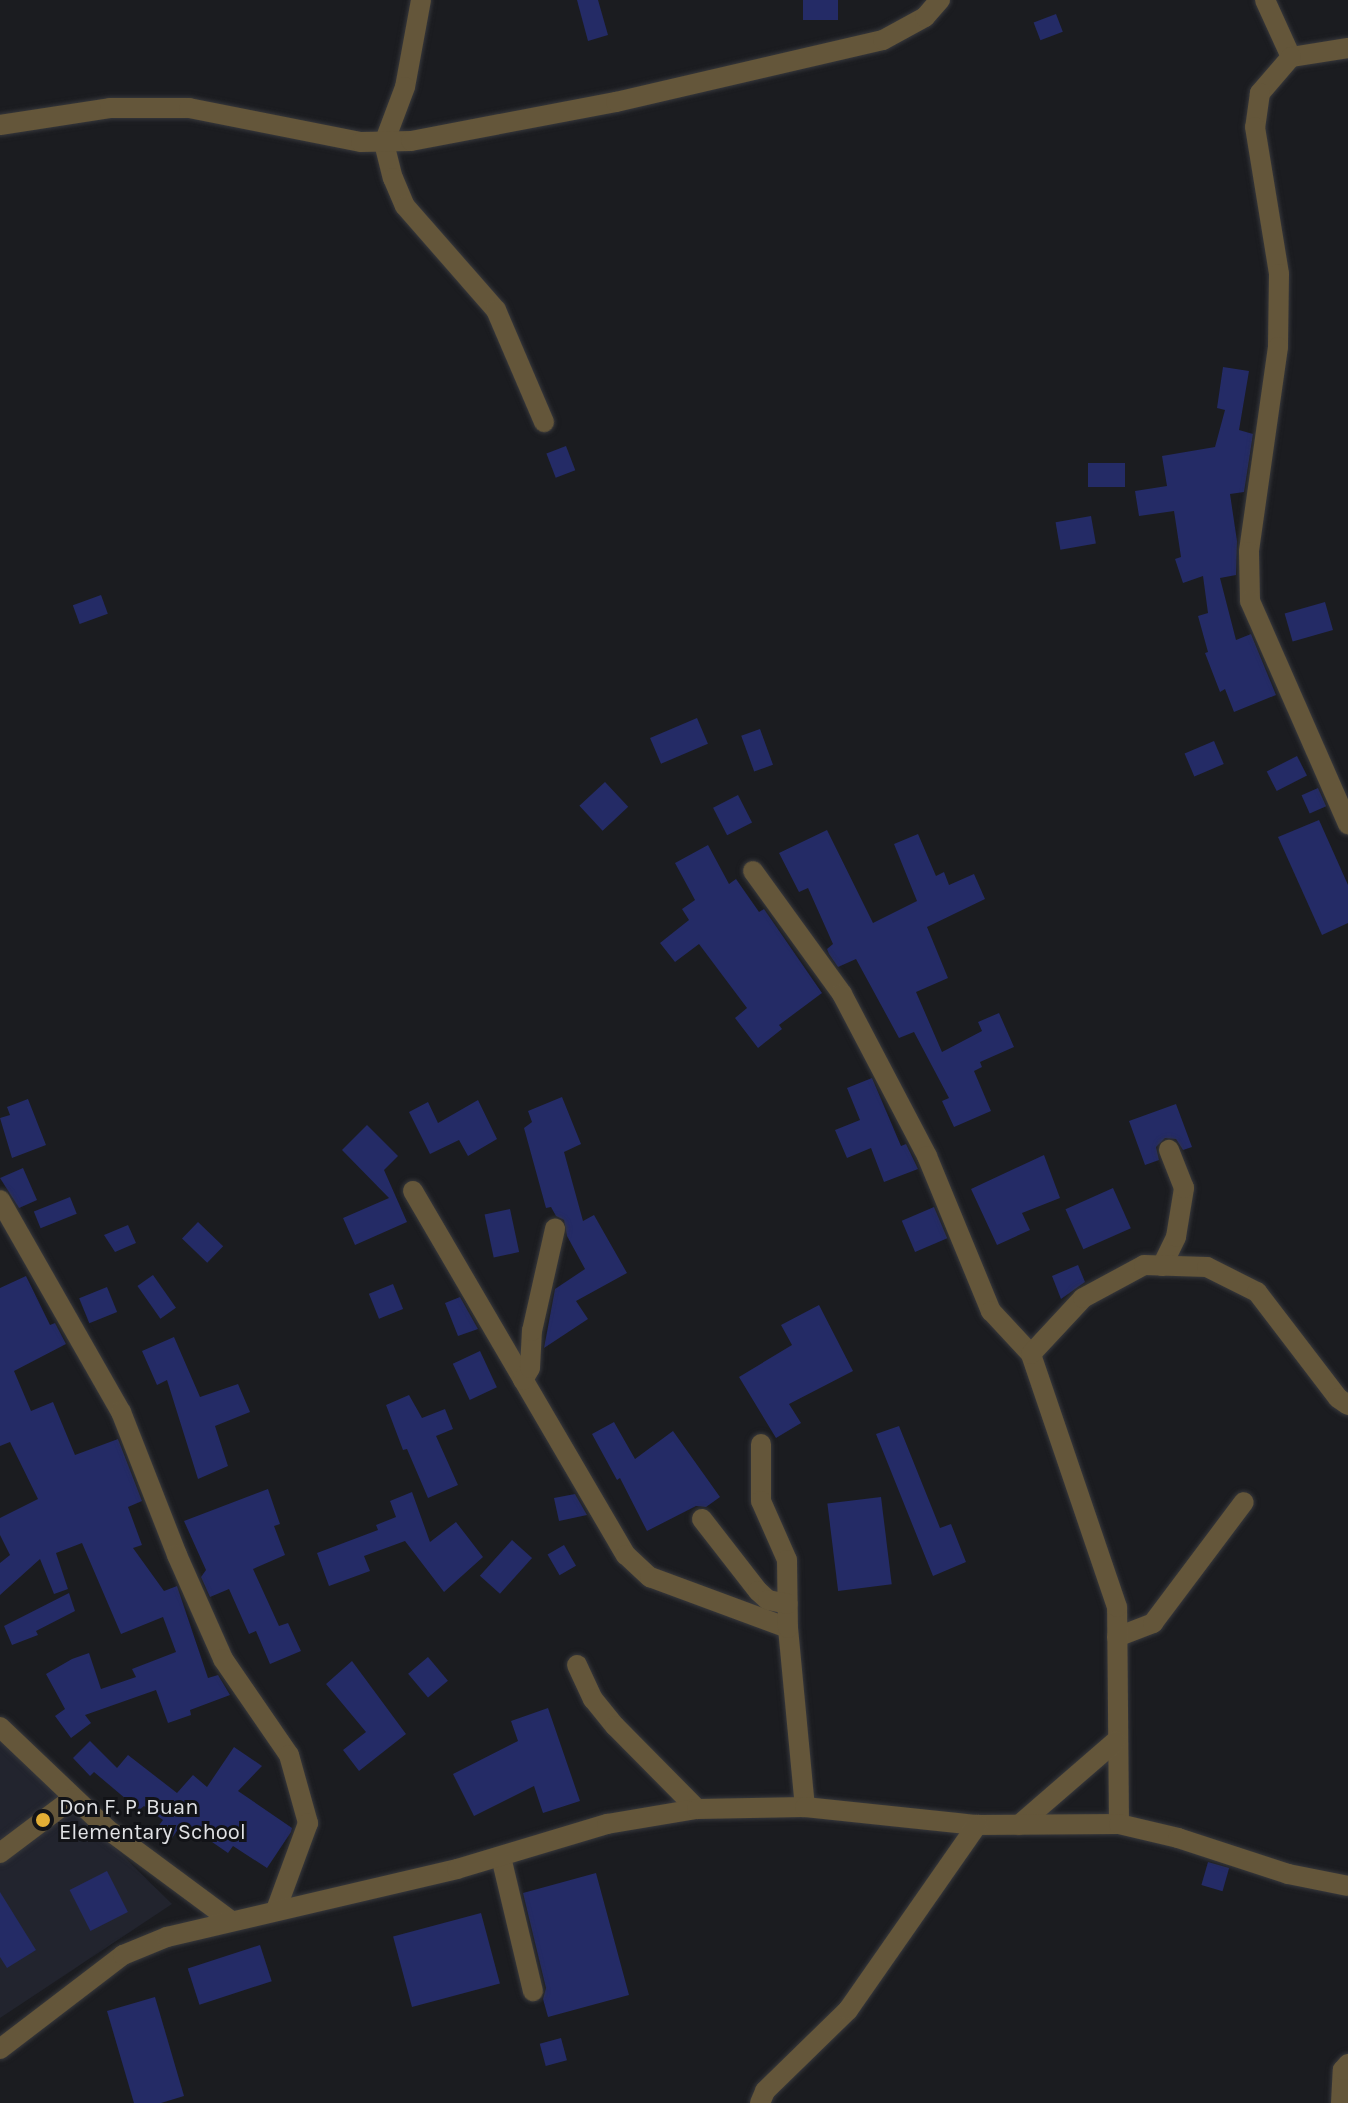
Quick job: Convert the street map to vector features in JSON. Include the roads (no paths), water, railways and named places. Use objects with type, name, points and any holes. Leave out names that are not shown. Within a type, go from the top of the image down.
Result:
[{"type":"street","points":[[421,0],[405,87],[384,143],[393,178],[405,206],[496,310],[544,422]]},
{"type":"street","points":[[0,125],[110,108],[189,108],[384,143],[616,102],[883,40],[925,17],[940,0]]},
{"type":"street","points":[[1265,0],[1291,57]]},
{"type":"street","points":[[1348,48],[1291,57],[1260,93],[1255,127],[1279,274],[1278,347],[1249,552],[1250,601],[1348,824]]},
{"type":"street","points":[[753,871],[842,994],[927,1156],[991,1311],[1031,1354],[1117,1607],[1119,1824]]},
{"type":"street","points":[[1162,1266],[1176,1237],[1184,1188],[1169,1150]]},
{"type":"street","points":[[413,1191],[626,1555],[650,1577],[788,1628]]},
{"type":"street","points":[[0,1200],[121,1412],[177,1555],[223,1659],[289,1755],[308,1823],[276,1910]]},
{"type":"street","points":[[523,1380],[530,1368],[532,1331],[555,1229]]},
{"type":"street","points":[[1031,1354],[1083,1298],[1144,1265],[1207,1267],[1257,1292],[1338,1398],[1348,1405]]},
{"type":"street","points":[[761,1444],[761,1501],[787,1560],[788,1628],[805,1807]]},
{"type":"street","points":[[1117,1637],[1153,1623],[1244,1502]]},
{"type":"street","points":[[702,1519],[758,1591],[768,1600],[788,1604]]},
{"type":"street","points":[[577,1665],[593,1699],[615,1726],[697,1809]]},
{"type":"street","points":[[0,1727],[107,1829],[230,1920]]},
{"type":"street","points":[[1019,1825],[1116,1741]]},
{"type":"street","points":[[0,1853],[73,1798]]},
{"type":"street","points":[[0,2049],[123,1955],[167,1937],[501,1857],[607,1824],[697,1809],[805,1807],[977,1825],[1119,1824],[1178,1838],[1288,1874],[1348,1886]]},
{"type":"street","points":[[760,2103],[765,2091],[848,2010],[977,1825]]},
{"type":"street","points":[[501,1857],[533,1991]]},
{"type":"street","points":[[1341,2103],[1343,2070],[1348,2064]]},
{"type":"place","name":"Don F. P. Buan Elementary School","points":[[43,1820]]}]
